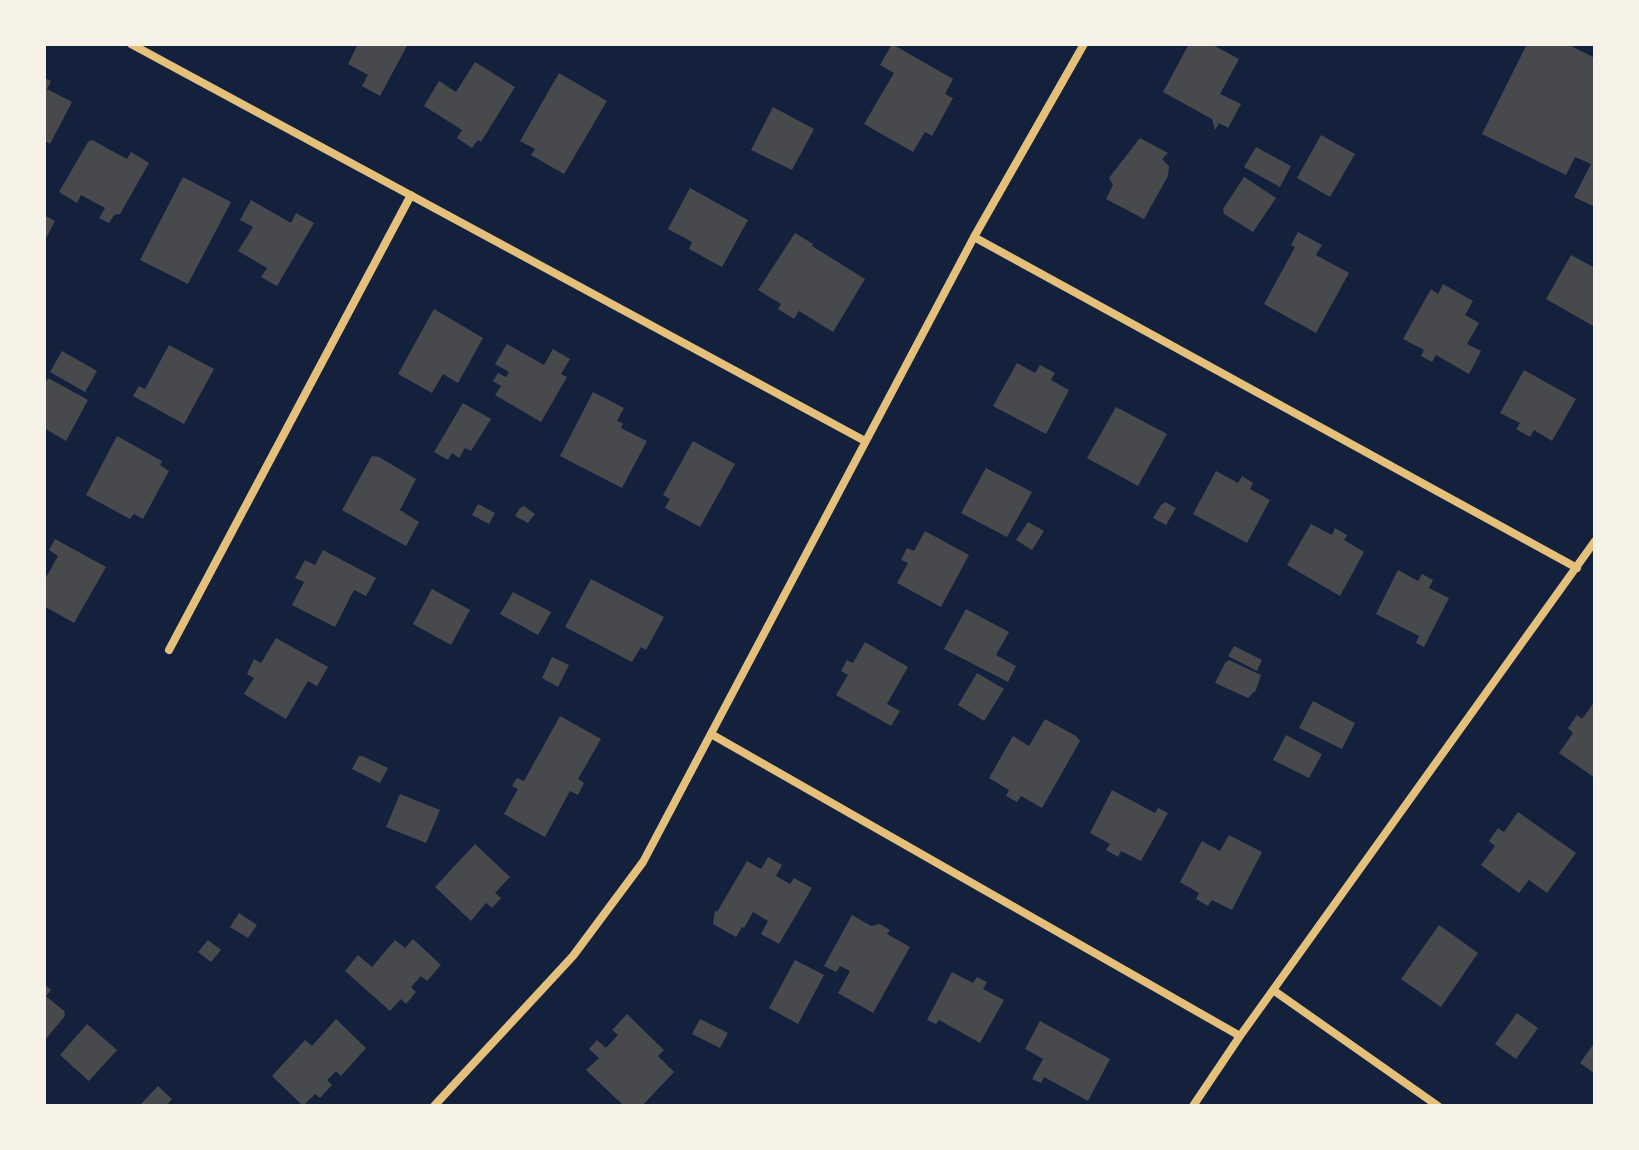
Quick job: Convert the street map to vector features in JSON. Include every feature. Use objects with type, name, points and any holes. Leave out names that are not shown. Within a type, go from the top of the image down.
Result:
[{"type":"street","points":[[131,44],[865,441]]},
{"type":"street","points":[[434,1106],[573,956],[643,862],[974,237],[1084,44]]},
{"type":"street","points":[[169,650],[411,195]]},
{"type":"street","points":[[974,237],[1577,568]]},
{"type":"street","points":[[1193,1106],[1595,541]]},
{"type":"street","points":[[711,734],[1240,1036]]},
{"type":"street","points":[[1273,990],[1438,1106]]},
{"type":"building","points":[[358,44],[408,44],[380,96],[362,86],[368,75],[348,64]]},
{"type":"building","points":[[892,44],[953,79],[945,94],[953,98],[932,136],[925,132],[913,152],[864,124],[894,73],[880,65]]},
{"type":"building","points":[[1189,44],[1211,44],[1239,59],[1220,94],[1241,104],[1228,128],[1219,123],[1215,130],[1212,119],[1163,92]]},
{"type":"building","points":[[1527,44],[1567,44],[1595,58],[1595,207],[1574,197],[1591,164],[1575,157],[1566,175],[1482,134]]},
{"type":"building","points":[[475,62],[515,87],[481,142],[478,140],[472,148],[457,138],[462,130],[424,106],[439,81],[456,92]]},
{"type":"building","points":[[559,73],[607,101],[564,174],[531,155],[535,149],[520,141]]},
{"type":"building","points":[[44,78],[51,81],[47,89],[72,102],[50,144],[44,140]]},
{"type":"building","points":[[773,107],[814,129],[792,170],[751,150]]},
{"type":"building","points":[[1321,135],[1355,154],[1330,197],[1297,178]]},
{"type":"building","points":[[1140,138],[1168,153],[1162,159],[1169,166],[1168,176],[1144,219],[1106,199],[1113,185],[1109,178]]},
{"type":"building","points":[[92,140],[127,159],[131,152],[149,163],[120,214],[114,215],[109,223],[99,218],[105,208],[81,195],[77,203],[59,192]]},
{"type":"building","points":[[1256,147],[1291,166],[1280,187],[1244,167]]},
{"type":"building","points":[[183,177],[231,202],[188,284],[140,260]]},
{"type":"building","points":[[1244,177],[1276,198],[1253,232],[1224,214],[1223,209]]},
{"type":"building","points":[[690,188],[748,220],[722,267],[689,249],[692,242],[668,229]]},
{"type":"building","points":[[251,200],[291,223],[296,213],[314,223],[277,286],[261,277],[267,268],[238,251],[253,227],[240,220]]},
{"type":"building","points":[[44,215],[55,221],[44,242]]},
{"type":"building","points":[[1298,232],[1322,245],[1316,255],[1349,273],[1316,333],[1264,304],[1295,247],[1291,245]]},
{"type":"building","points":[[795,233],[865,279],[833,332],[799,311],[794,319],[778,309],[781,304],[758,290]]},
{"type":"building","points":[[1571,255],[1595,268],[1595,327],[1546,299]]},
{"type":"building","points":[[1443,284],[1473,301],[1465,315],[1479,323],[1467,344],[1481,351],[1469,374],[1436,355],[1432,362],[1421,356],[1424,350],[1403,339],[1431,289],[1438,294]]},
{"type":"building","points":[[434,309],[483,338],[458,383],[443,374],[432,393],[398,374]]},
{"type":"building","points":[[507,344],[544,365],[553,349],[570,359],[561,374],[567,377],[541,422],[495,395],[501,386],[493,381],[498,373],[506,377],[509,372],[495,364]]},
{"type":"building","points":[[169,345],[214,369],[184,424],[133,396],[139,386],[145,389]]},
{"type":"building","points":[[62,351],[97,371],[85,392],[50,372]]},
{"type":"building","points":[[1017,363],[1035,373],[1040,365],[1055,373],[1051,380],[1069,390],[1046,434],[993,406]]},
{"type":"building","points":[[1524,370],[1576,399],[1552,441],[1534,430],[1530,437],[1516,429],[1520,423],[1500,413]]},
{"type":"building","points":[[48,378],[88,400],[66,441],[44,428],[44,385]]},
{"type":"building","points":[[593,392],[624,408],[617,421],[623,423],[621,428],[647,441],[622,488],[560,456]]},
{"type":"building","points":[[463,403],[491,419],[471,451],[465,448],[459,458],[452,453],[448,460],[434,452]]},
{"type":"building","points":[[1116,407],[1167,434],[1138,486],[1087,458]]},
{"type":"building","points":[[117,436],[162,461],[160,465],[169,471],[143,519],[134,514],[130,519],[86,495]]},
{"type":"building","points":[[693,441],[735,464],[700,527],[665,508],[670,499],[663,495]]},
{"type":"building","points":[[372,456],[416,479],[400,510],[419,522],[406,546],[342,510]]},
{"type":"building","points":[[986,468],[1032,492],[1007,537],[961,513]]},
{"type":"building","points":[[1216,471],[1238,483],[1242,476],[1253,483],[1250,489],[1270,500],[1247,543],[1193,514]]},
{"type":"building","points":[[1165,502],[1176,508],[1166,525],[1153,518]]},
{"type":"building","points":[[478,504],[495,513],[489,524],[472,515]]},
{"type":"building","points":[[524,506],[535,514],[528,523],[515,516]]},
{"type":"building","points":[[1028,522],[1044,531],[1032,550],[1016,540]]},
{"type":"building","points":[[1311,524],[1332,535],[1335,528],[1347,535],[1344,540],[1364,552],[1340,596],[1287,565]]},
{"type":"building","points":[[925,531],[969,555],[941,607],[897,583],[908,563],[901,560],[907,548],[914,551]]},
{"type":"building","points":[[55,539],[106,567],[74,623],[44,606],[44,581],[58,556],[49,550]]},
{"type":"building","points":[[323,550],[376,578],[366,596],[354,590],[335,627],[292,605],[304,582],[295,578],[305,560],[315,565]]},
{"type":"building","points":[[1398,570],[1418,581],[1422,574],[1433,580],[1429,588],[1449,598],[1424,647],[1416,643],[1419,636],[1376,614]]},
{"type":"building","points":[[591,579],[664,617],[646,650],[641,647],[632,662],[565,627]]},
{"type":"building","points":[[432,589],[470,610],[451,645],[413,624]]},
{"type":"building","points":[[513,592],[551,612],[538,635],[500,614]]},
{"type":"building","points":[[966,609],[1009,632],[996,655],[1016,666],[1008,682],[944,649]]},
{"type":"building","points":[[276,638],[328,667],[317,686],[308,681],[286,719],[244,694],[254,678],[247,674],[254,659],[261,663]]},
{"type":"building","points":[[865,642],[908,667],[887,704],[900,711],[891,726],[836,695],[848,675],[841,671],[847,660],[853,663]]},
{"type":"building","points":[[1234,646],[1262,660],[1257,671],[1228,656]]},
{"type":"building","points":[[552,657],[569,665],[558,687],[542,678]]},
{"type":"building","points":[[1229,660],[1261,675],[1256,690],[1248,698],[1215,683]]},
{"type":"building","points":[[977,673],[1004,689],[984,721],[958,705]]},
{"type":"building","points":[[1313,701],[1355,723],[1342,749],[1299,728]]},
{"type":"building","points":[[1595,701],[1595,778],[1559,753],[1573,733],[1568,728],[1577,715],[1582,719]]},
{"type":"building","points":[[560,716],[601,739],[578,779],[584,783],[578,795],[570,791],[545,837],[504,814],[518,789],[512,786],[517,778],[524,781]]},
{"type":"building","points":[[1045,719],[1080,741],[1042,808],[1021,796],[1017,802],[1006,796],[1009,790],[989,778],[1013,736],[1029,746]]},
{"type":"building","points":[[1286,735],[1322,754],[1309,778],[1273,760]]},
{"type":"building","points":[[359,756],[388,768],[380,783],[352,769]]},
{"type":"building","points":[[1112,790],[1155,813],[1158,808],[1168,813],[1141,861],[1121,851],[1118,857],[1106,850],[1110,844],[1090,833]]},
{"type":"building","points":[[400,794],[440,810],[426,843],[386,827]]},
{"type":"building","points":[[1518,812],[1576,853],[1547,893],[1529,880],[1519,893],[1481,865],[1495,846],[1489,841],[1498,828],[1504,832]]},
{"type":"building","points":[[1229,835],[1262,852],[1232,910],[1212,900],[1208,906],[1196,899],[1199,893],[1180,882],[1202,841],[1220,851]]},
{"type":"building","points":[[475,844],[510,877],[495,893],[501,898],[492,908],[486,903],[471,921],[435,887]]},
{"type":"building","points":[[768,857],[782,865],[776,876],[790,884],[794,878],[812,888],[779,944],[761,934],[768,921],[753,912],[736,937],[713,924],[715,910],[717,912],[747,861],[761,869]]},
{"type":"building","points":[[239,913],[257,925],[248,938],[230,927]]},
{"type":"building","points":[[852,915],[871,926],[880,924],[890,930],[887,934],[910,947],[873,1013],[838,993],[850,971],[840,966],[836,972],[824,966]]},
{"type":"building","points":[[1439,925],[1478,953],[1441,1007],[1401,979]]},
{"type":"building","points":[[413,939],[441,965],[427,981],[421,976],[411,987],[416,992],[406,1004],[401,999],[390,1011],[345,971],[358,955],[372,967],[395,940],[405,948]]},
{"type":"building","points":[[208,940],[221,950],[211,962],[198,952]]},
{"type":"building","points":[[795,960],[824,975],[798,1024],[769,1008]]},
{"type":"building","points":[[952,972],[973,983],[977,977],[987,982],[983,989],[1004,1000],[980,1043],[939,1020],[936,1024],[927,1020]]},
{"type":"building","points":[[44,984],[51,990],[46,996],[64,1011],[65,1016],[44,1041]]},
{"type":"building","points":[[1517,1013],[1538,1028],[1516,1059],[1495,1044]]},
{"type":"building","points":[[627,1014],[664,1050],[658,1056],[674,1072],[642,1106],[624,1106],[586,1070],[599,1058],[589,1049],[597,1040],[606,1048],[618,1035],[612,1030]]},
{"type":"building","points":[[336,1019],[366,1048],[341,1076],[336,1071],[327,1080],[332,1085],[320,1098],[315,1094],[303,1106],[272,1076],[305,1040],[312,1046]]},
{"type":"building","points":[[700,1019],[728,1033],[720,1048],[692,1034]]},
{"type":"building","points":[[1040,1021],[1110,1059],[1088,1101],[1044,1077],[1041,1083],[1032,1079],[1043,1059],[1025,1049]]},
{"type":"building","points":[[87,1024],[117,1050],[89,1081],[60,1055]]},
{"type":"building","points":[[1595,1042],[1595,1074],[1580,1063]]},
{"type":"building","points":[[158,1086],[172,1099],[166,1106],[139,1106]]}]
